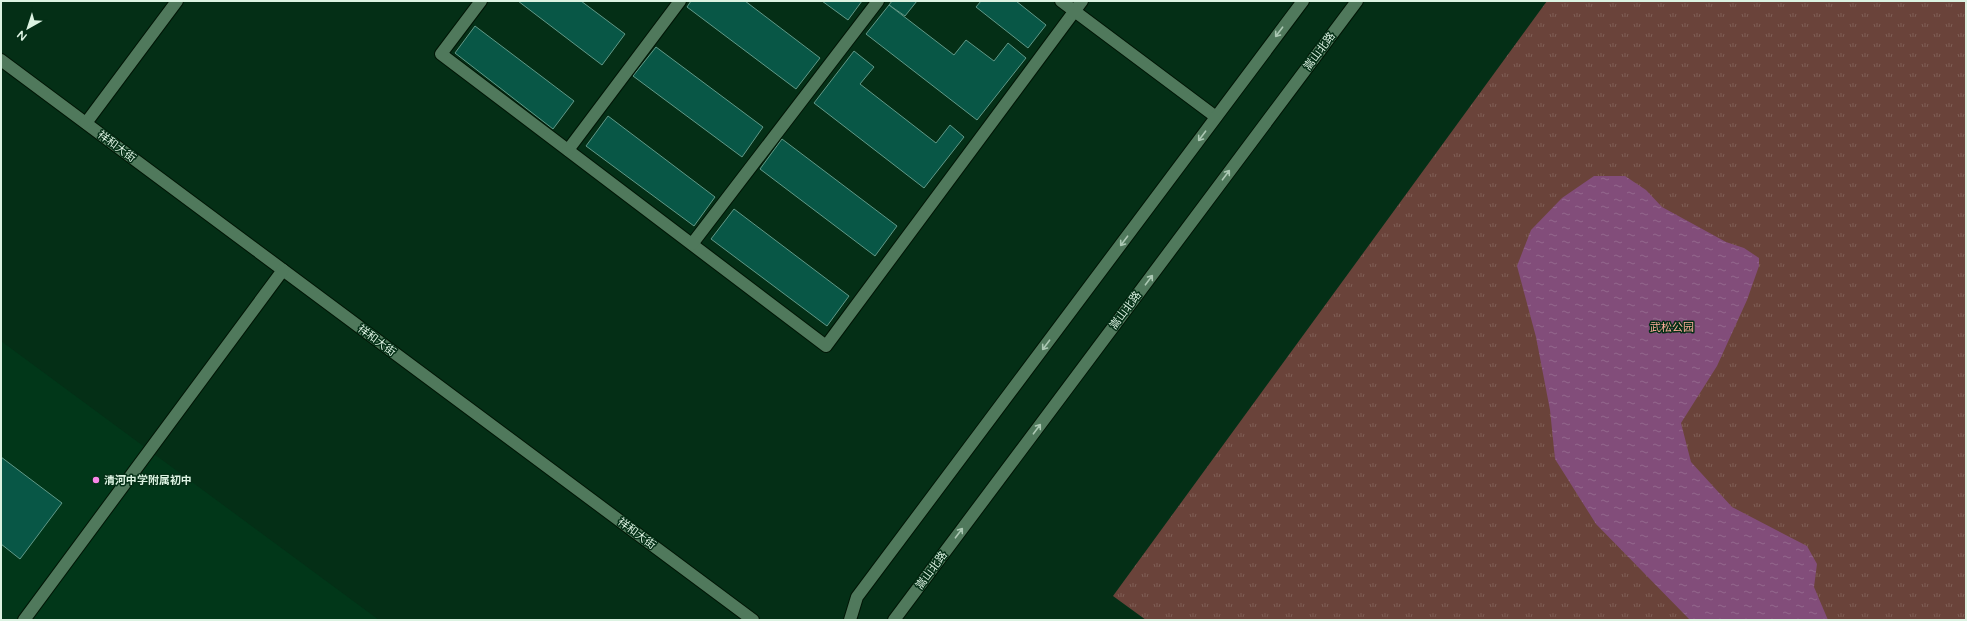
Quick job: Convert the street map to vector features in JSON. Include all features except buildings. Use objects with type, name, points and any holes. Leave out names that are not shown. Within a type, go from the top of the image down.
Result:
[{"type":"street","points":[[86,123],[177,1]]},
{"type":"street","points":[[481,1],[441,54],[826,346],[1082,1]]},
{"type":"street","points":[[568,150],[680,1]]},
{"type":"street","points":[[692,244],[878,1]]},
{"type":"street","points":[[1060,1],[1216,117]]},
{"type":"street","points":[[850,620],[857,597],[1303,1]]},
{"type":"street","name":"嵩山北路","points":[[894,620],[1357,1]]},
{"type":"street","name":"祥和大街","points":[[1,60],[753,620]]},
{"type":"street","points":[[24,620],[283,270]]},
{"type":"shaded area","name":"清河中学附属初中","points":[[1,341],[379,620],[1,620]]},
{"type":"green space","name":"武松公园","points":[[1547,1],[1966,1],[1966,620],[1146,620],[1113,596]]},
{"type":"water","points":[[1594,176],[1625,176],[1646,190],[1662,207],[1726,242],[1744,248],[1759,258],[1759,266],[1747,300],[1717,366],[1681,423],[1691,462],[1732,507],[1807,546],[1817,564],[1814,587],[1828,620],[1690,620],[1596,524],[1555,459],[1550,410],[1536,337],[1517,266],[1531,230],[1562,198]]},
{"type":"place","name":"清河中学附属初中","points":[[96,480]]}]
